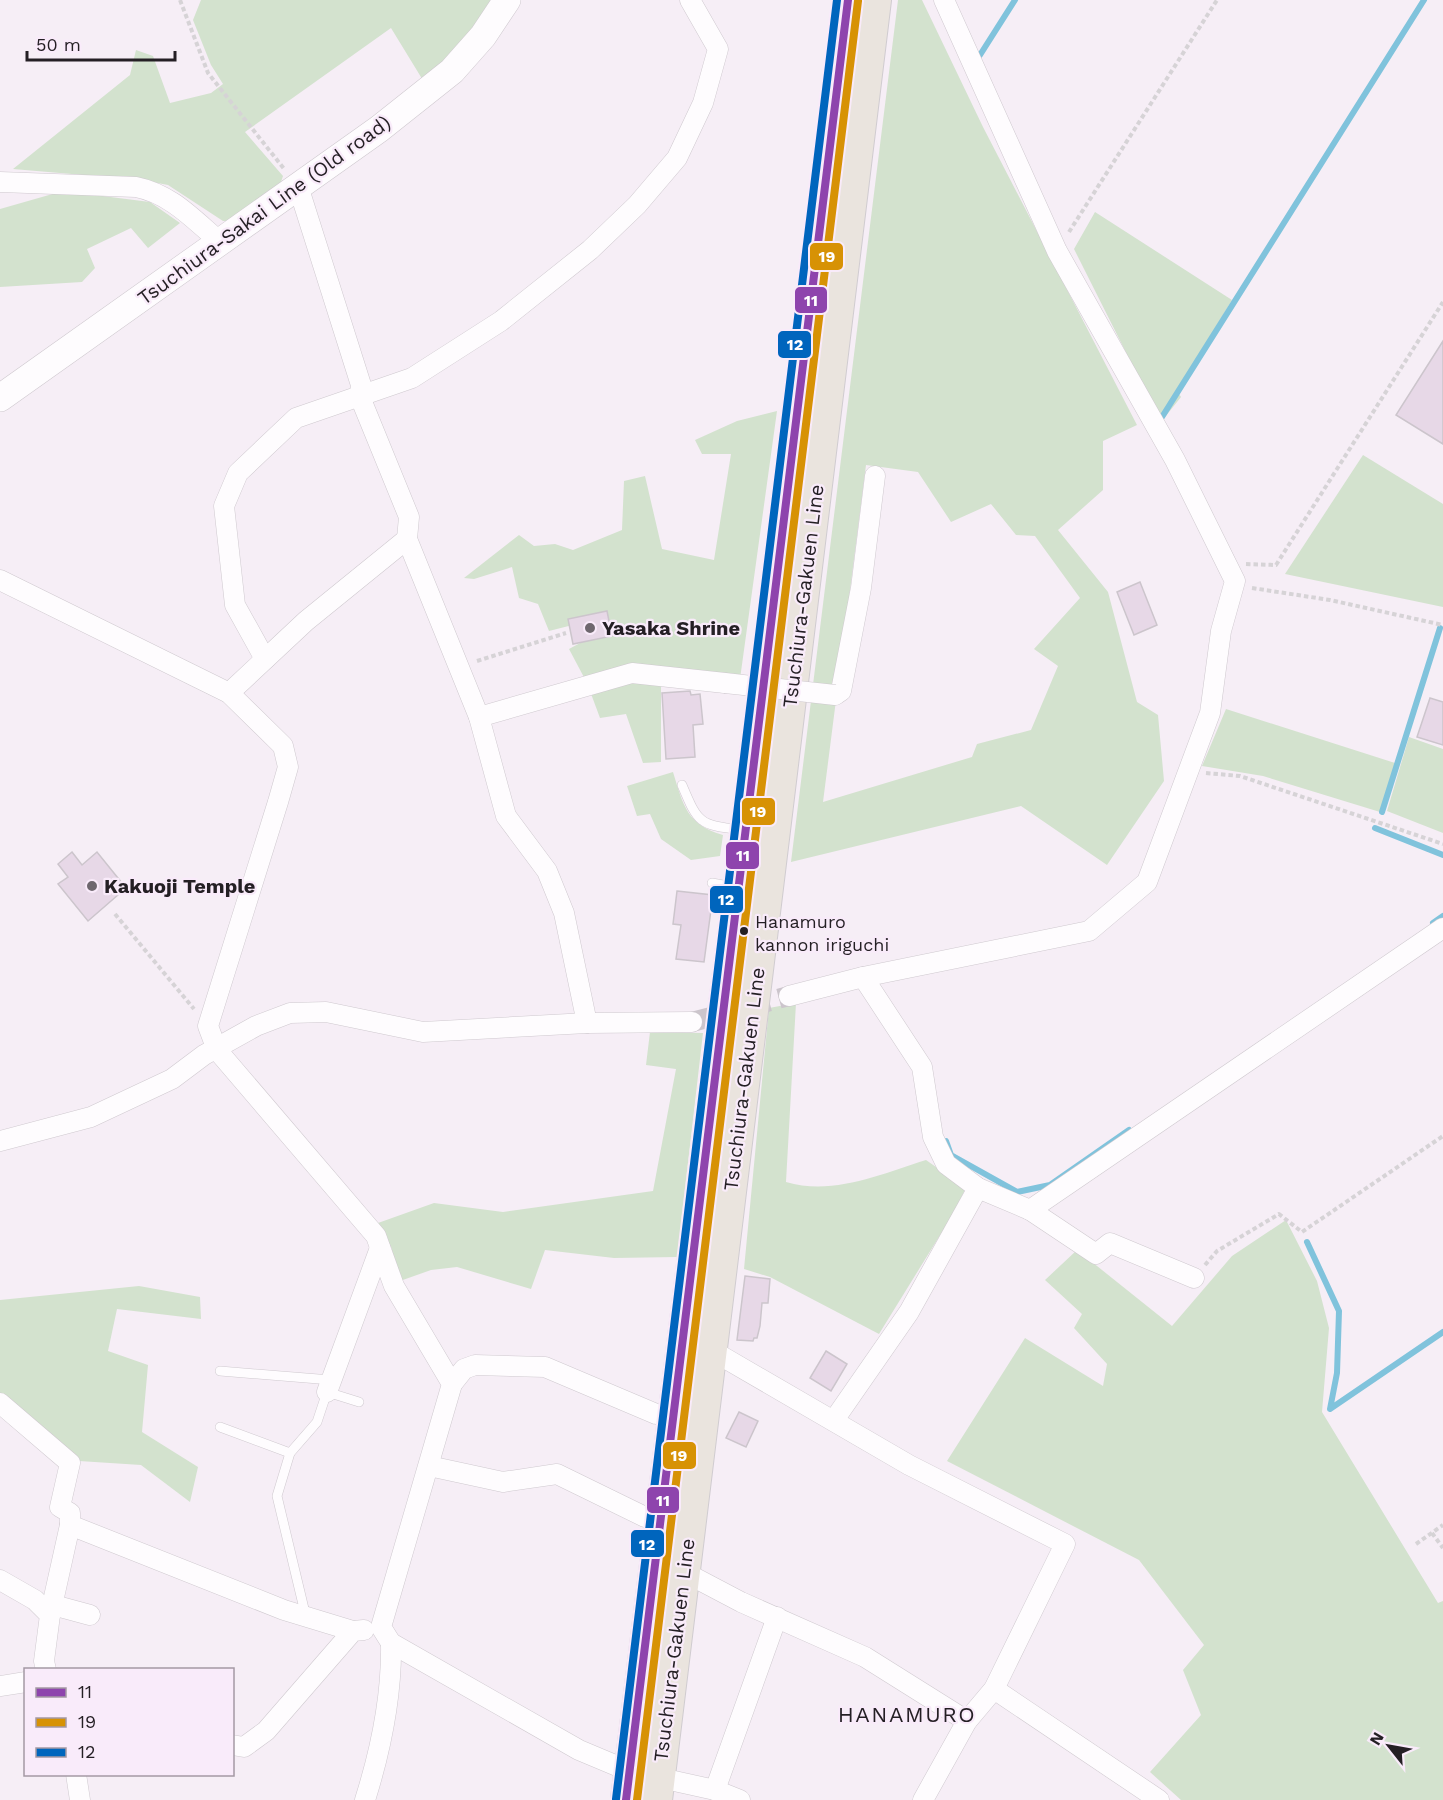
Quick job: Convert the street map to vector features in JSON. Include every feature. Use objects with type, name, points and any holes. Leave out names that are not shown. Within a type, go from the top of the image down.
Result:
[{"type":"main road","name":"Tsuchiura-Gakuen Line","points":[[628,1786],[848,0]]},
{"type":"main road","name":"Tsuchiura-Gakuen Line","points":[[658,1789],[711,1350],[739,887],[876,0]]},
{"type":"street","name":"Tsuchiura-Sakai Line (Old road)","points":[[0,398],[379,129],[452,70],[483,36],[507,0]]},
{"type":"street","points":[[265,659],[235,604],[224,506],[238,473],[296,418],[412,378],[501,321],[590,250],[637,205],[677,158],[703,103],[718,49],[690,0]]},
{"type":"street","points":[[789,996],[863,977],[1089,931],[1148,882],[1210,713],[1221,631],[1234,584],[1175,460],[1057,251],[944,0]]},
{"type":"street","points":[[0,182],[136,188],[154,191],[168,198],[220,242]]},
{"type":"street","points":[[298,186],[361,385],[360,397],[409,517],[407,539],[480,717],[506,816],[547,870],[564,913],[587,1023]]},
{"type":"street","points":[[480,717],[632,673],[835,695],[841,691],[861,588],[875,476]]},
{"type":"street","points":[[229,693],[306,621],[407,539]]},
{"type":"street","points":[[0,580],[229,693],[283,746],[288,767],[208,1026],[217,1050],[376,1236],[394,1286],[452,1384]]},
{"type":"street","points":[[1030,1210],[1443,928]]},
{"type":"street","points":[[863,977],[922,1067],[933,1137],[946,1164],[978,1188],[1030,1210],[1096,1254],[1110,1243],[1194,1278]]},
{"type":"street","points":[[0,1141],[91,1117],[172,1078],[204,1055],[217,1050],[256,1026],[290,1012],[326,1012],[423,1032],[587,1023],[692,1022]]},
{"type":"street","points":[[834,1420],[909,1312],[978,1188]]},
{"type":"street","points":[[329,1386],[380,1248]]},
{"type":"street","points":[[711,1350],[909,1465],[1065,1544],[994,1689],[967,1721],[923,1800]]},
{"type":"street","points":[[365,1800],[381,1749],[391,1668],[386,1635],[452,1384],[464,1369],[476,1365],[544,1367],[656,1414],[674,1417]]},
{"type":"street","points":[[0,1403],[70,1463],[60,1507],[70,1513],[70,1525],[51,1610],[44,1661],[46,1668]]},
{"type":"street","points":[[429,1467],[503,1482],[557,1474],[645,1517],[660,1519]]},
{"type":"street","points":[[70,1525],[306,1617],[353,1631],[386,1635],[579,1750],[628,1786],[715,1790],[740,1800]]},
{"type":"street","points":[[684,1572],[741,1602],[865,1657],[967,1721]]},
{"type":"street","points":[[0,1580],[51,1610],[90,1615]]},
{"type":"street","points":[[715,1790],[777,1617]]},
{"type":"street","points":[[234,1745],[244,1747],[266,1731],[353,1631]]},
{"type":"street","points":[[0,1686],[24,1682]]},
{"type":"street","points":[[994,1689],[1159,1800]]},
{"type":"street","points":[[76,1776],[80,1800]]},
{"type":"lane","points":[[682,785],[694,814],[702,822],[746,831]]},
{"type":"lane","points":[[220,1371],[329,1386],[359,1402]]},
{"type":"lane","points":[[306,1617],[277,1496],[290,1453],[317,1422],[329,1386]]},
{"type":"lane","points":[[220,1427],[290,1453]]},
{"type":"path","points":[[180,0],[208,73],[298,186]]},
{"type":"path","points":[[1057,251],[1217,0]]},
{"type":"path","points":[[1443,302],[1276,565],[1246,564],[1234,584],[1330,600],[1443,625]]},
{"type":"path","points":[[459,666],[566,633]]},
{"type":"path","points":[[1187,772],[1240,776],[1443,844]]},
{"type":"path","points":[[114,914],[208,1026]]},
{"type":"path","points":[[1194,1278],[1217,1251],[1249,1231],[1279,1214],[1302,1232],[1443,1136]]},
{"type":"path","points":[[1416,1544],[1443,1525]]},
{"type":"path","points":[[1432,1533],[1443,1548]]},
{"type":"green space","points":[[201,0],[494,0],[474,34],[424,82],[391,28],[245,132],[283,176],[280,185],[230,221],[223,221],[168,185],[142,180],[13,169],[130,75],[136,50],[153,56],[170,103],[211,93],[223,84],[211,65],[193,20]]},
{"type":"green space","points":[[898,0],[922,0],[983,127],[1137,425],[1103,441],[1103,490],[1058,530],[1108,592],[1137,702],[1158,715],[1164,781],[1107,865],[1021,806],[791,862]],"holes":[[[866,465],[918,472],[951,522],[991,504],[1016,535],[1035,536],[1080,598],[1034,649],[1058,666],[1031,730],[977,744],[972,757],[823,802]]]},
{"type":"green space","points":[[63,191],[150,202],[180,223],[148,248],[131,228],[87,249],[95,268],[82,282],[0,287],[0,209]]},
{"type":"green space","points":[[1095,212],[1232,300],[1177,391],[1181,397],[1161,422],[1074,249]]},
{"type":"green space","points":[[777,411],[740,679],[661,672],[661,762],[643,763],[626,714],[600,718],[587,683],[569,649],[606,629],[604,617],[549,631],[538,604],[519,598],[512,567],[474,579],[464,578],[519,535],[534,546],[555,544],[573,550],[622,530],[624,481],[645,476],[662,549],[714,560],[731,454],[702,454],[695,440],[737,421]]},
{"type":"green space","points":[[1363,455],[1443,504],[1443,607],[1285,574]]},
{"type":"green space","points":[[1226,709],[1395,763],[1380,812],[1263,776],[1202,766]]},
{"type":"green space","points":[[1409,737],[1443,749],[1443,833],[1387,811]]},
{"type":"green space","points":[[673,772],[688,812],[701,826],[723,835],[720,856],[691,860],[661,839],[650,814],[637,816],[627,786]]},
{"type":"green space","points":[[796,1003],[786,1182],[804,1186],[839,1185],[857,1182],[926,1160],[966,1188],[950,1219],[879,1334],[770,1277],[744,1269],[769,1008]]},
{"type":"green space","points":[[650,1032],[703,1033],[677,1257],[614,1258],[545,1250],[531,1289],[457,1267],[431,1270],[400,1281],[392,1268],[392,1249],[378,1223],[434,1203],[503,1212],[653,1191],[676,1069],[646,1065]]},
{"type":"green space","points":[[1286,1220],[1317,1281],[1329,1328],[1322,1412],[1438,1603],[1443,1601],[1443,1800],[1181,1800],[1150,1772],[1201,1715],[1183,1670],[1204,1645],[1139,1560],[947,1461],[1025,1338],[1103,1386],[1107,1364],[1074,1328],[1082,1314],[1045,1280],[1077,1250],[1172,1326],[1232,1256]]},
{"type":"green space","points":[[139,1286],[200,1297],[201,1319],[117,1309],[108,1351],[148,1365],[142,1432],[198,1467],[190,1502],[141,1465],[79,1461],[0,1395],[0,1300]]},
{"type":"building","points":[[1443,341],[1443,444],[1396,415]]},
{"type":"building","points":[[1140,582],[1157,625],[1134,635],[1117,592]]},
{"type":"building","name":"Yasaka Shrine","points":[[607,611],[612,636],[573,644],[568,619]]},
{"type":"building","points":[[690,691],[691,695],[700,694],[703,724],[693,725],[695,757],[666,759],[662,693]]},
{"type":"building","points":[[1430,698],[1443,702],[1443,745],[1417,737]]},
{"type":"building","name":"Kakuoji Temple","points":[[72,852],[82,865],[97,852],[126,888],[88,921],[58,884],[68,877],[58,864]]},
{"type":"building","points":[[677,891],[713,895],[704,962],[676,959],[681,925],[673,924]]},
{"type":"building","points":[[745,1276],[770,1279],[768,1303],[762,1303],[760,1326],[757,1338],[753,1341],[737,1340]]},
{"type":"building","points":[[826,1351],[847,1364],[831,1391],[810,1378]]},
{"type":"building","points":[[739,1412],[758,1421],[746,1447],[726,1438]]},
{"type":"waterway","points":[[980,55],[1015,0]]},
{"type":"waterway","points":[[1162,417],[1424,0]]},
{"type":"waterway","points":[[1382,812],[1440,628]]},
{"type":"waterway","points":[[1375,828],[1443,855]]},
{"type":"waterway","points":[[1433,923],[1443,916]]},
{"type":"waterway","points":[[946,1141],[951,1155],[1017,1192],[1050,1185],[1129,1130]]},
{"type":"waterway","points":[[1307,1242],[1339,1311],[1337,1373],[1330,1409],[1443,1332]]},
{"type":"tunnel","points":[[692,1022],[789,996]]},
{"type":"transit line","name":"12","points":[[616,1799],[837,0]]},
{"type":"transit line","name":"11","points":[[626,1800],[848,0]]},
{"type":"transit line","name":"19","points":[[637,1800],[858,1]]},
{"type":"place","name":"Yasaka Shrine","points":[[590,628]]},
{"type":"place","name":"Kakuoji Temple","points":[[92,886]]},
{"type":"place","name":"Hanamuro kannon iriguchi","points":[[744,931]]},
{"type":"district","name":"HANAMURO","points":[[907,1714]]}]
